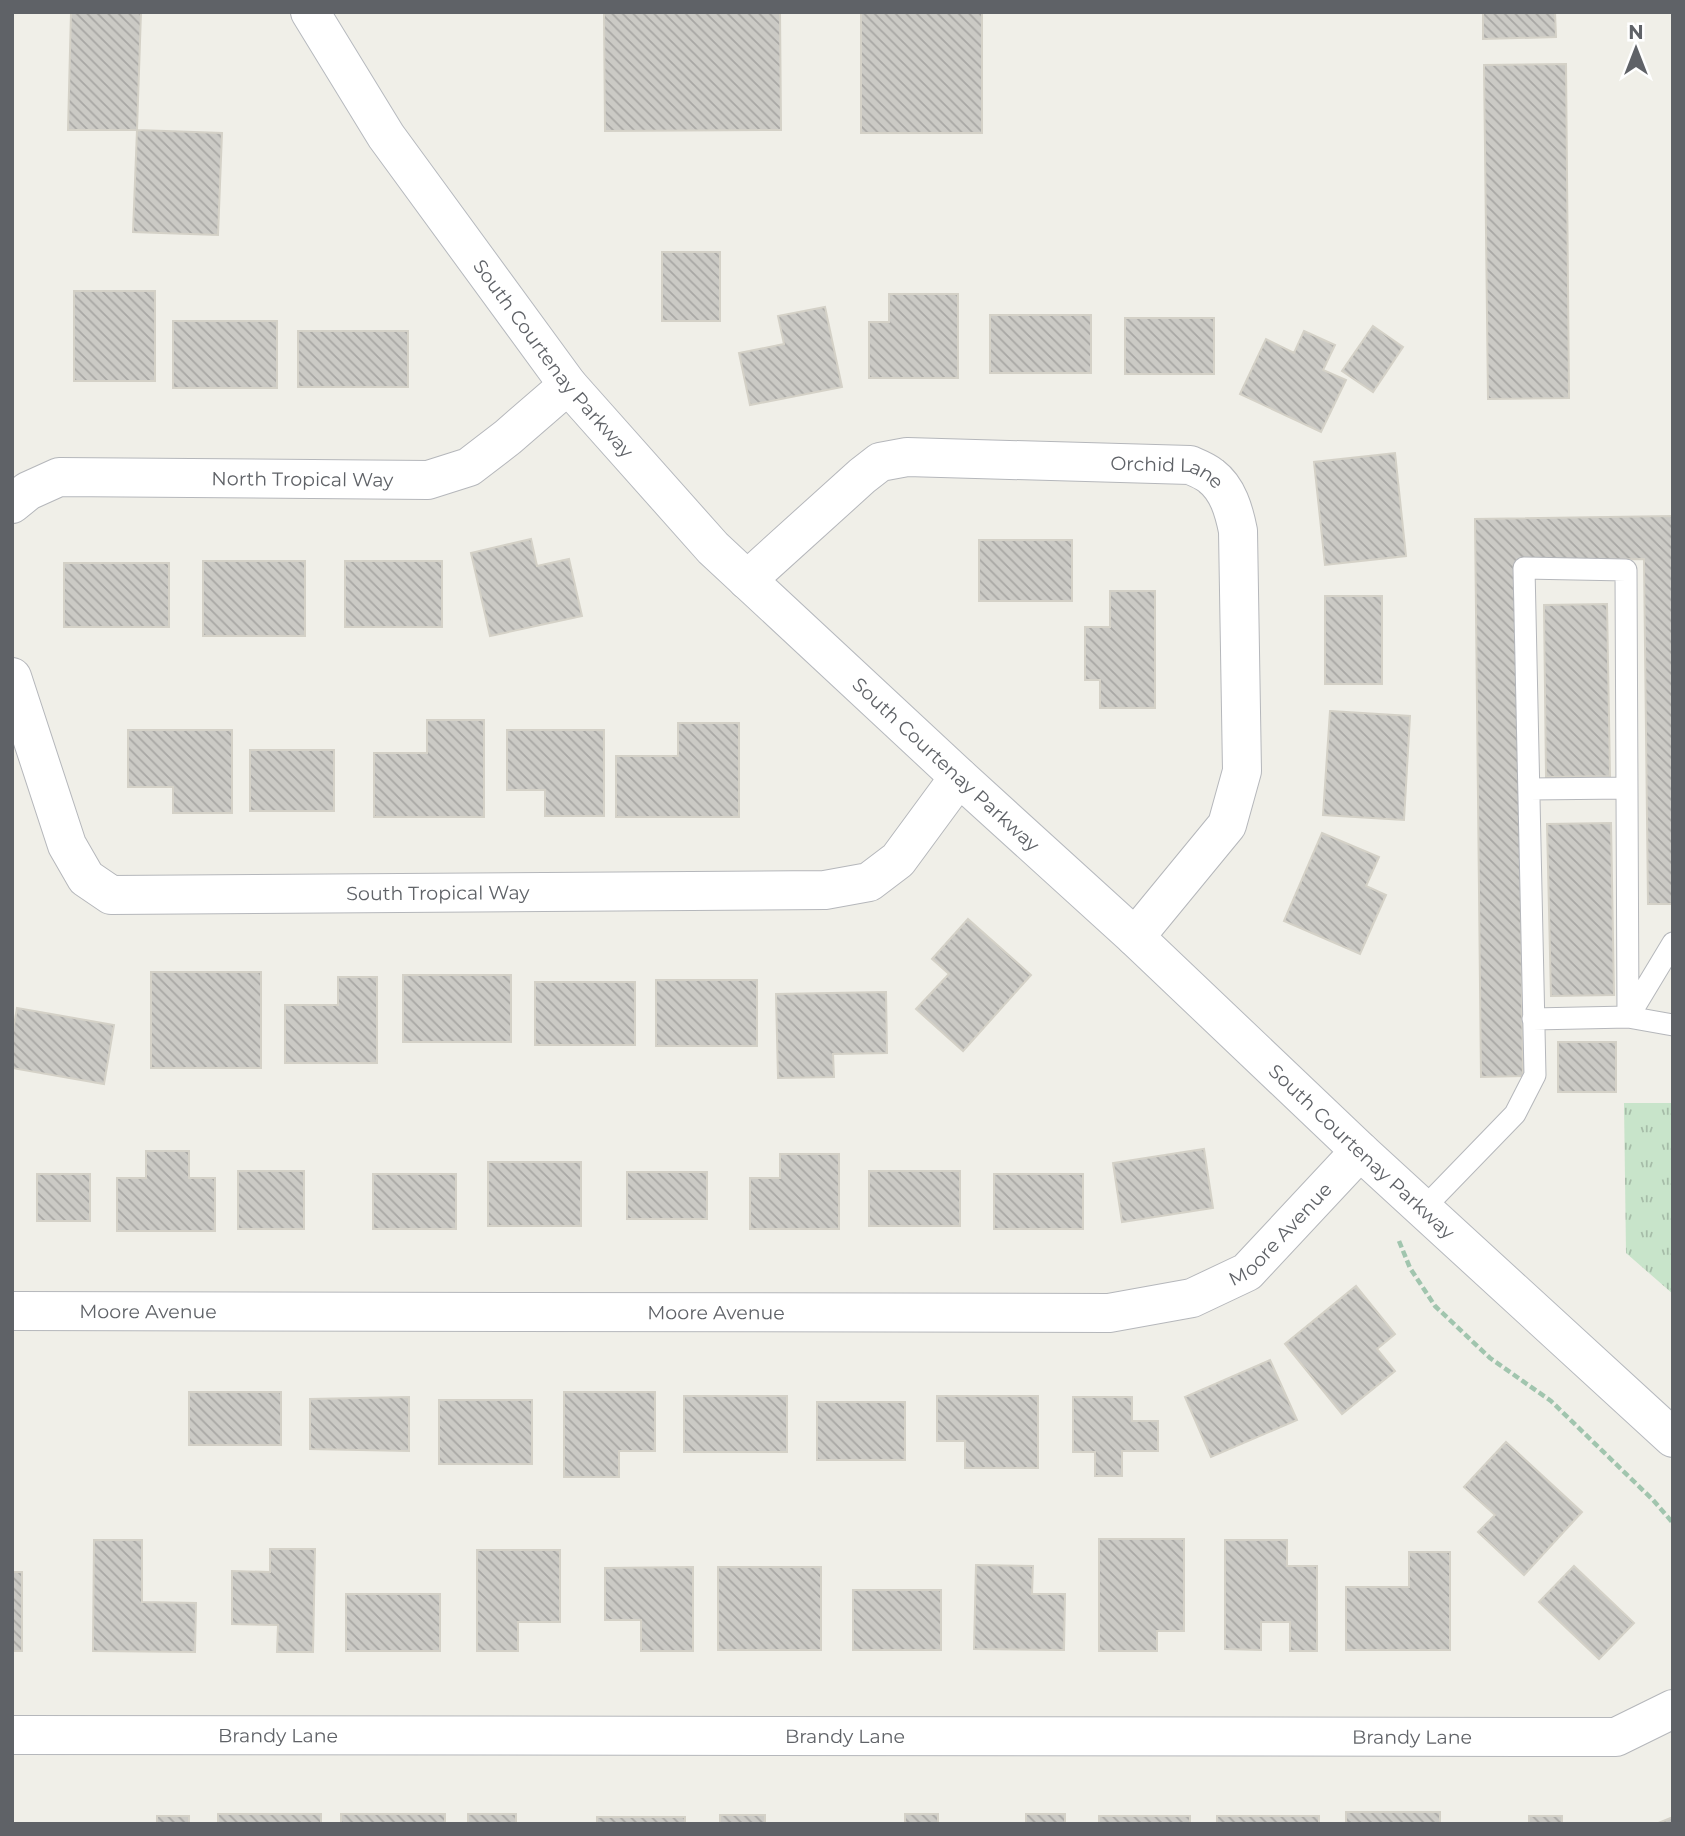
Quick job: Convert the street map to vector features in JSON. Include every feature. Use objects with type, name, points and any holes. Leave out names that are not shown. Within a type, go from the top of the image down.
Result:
[{"type":"street","name":"South Courtenay Parkway","points":[[310,12],[386,136],[568,385],[713,548],[1135,937],[1360,1151],[1673,1438]]},
{"type":"street","name":"North Tropical Way","points":[[12,504],[28,491],[59,477],[428,480],[469,467],[568,385]]},
{"type":"street","name":"Orchid Lane","points":[[747,580],[880,462],[907,457],[1190,465],[1211,476],[1222,487],[1234,508],[1238,531],[1242,771],[1227,825],[1135,937]]},
{"type":"street","name":"South Tropical Way","points":[[12,677],[67,845],[86,878],[111,895],[825,890],[869,882],[898,860],[959,777]]},
{"type":"street","name":"Moore Avenue","points":[[12,1311],[1109,1312],[1192,1298],[1247,1272],[1360,1151]]},
{"type":"street","name":"Brandy Lane","points":[[12,1735],[1616,1737],[1673,1709]]},
{"type":"lane","points":[[1423,1209],[1515,1114],[1535,1075],[1524,568],[1626,569],[1628,1017]]},
{"type":"lane","points":[[1529,789],[1627,788]]},
{"type":"lane","points":[[1628,1017],[1673,943]]},
{"type":"lane","points":[[1534,1019],[1628,1017],[1673,1025]]},
{"type":"green space","points":[[1624,1103],[1673,1103],[1673,1294],[1626,1253]]},
{"type":"building","points":[[71,12],[141,12],[137,130],[68,130]]},
{"type":"building","points":[[604,12],[780,12],[781,130],[605,131]]},
{"type":"building","points":[[861,12],[982,12],[982,133],[861,133]]},
{"type":"building","points":[[1483,12],[1555,12],[1556,37],[1483,39]]},
{"type":"building","points":[[1566,64],[1569,398],[1488,399],[1484,65]]},
{"type":"building","points":[[137,130],[222,133],[218,235],[133,232]]},
{"type":"building","points":[[662,252],[720,252],[720,321],[662,321]]},
{"type":"building","points":[[74,291],[155,291],[155,381],[74,381]]},
{"type":"building","points":[[889,294],[958,294],[958,378],[869,378],[869,322],[889,322]]},
{"type":"building","points":[[825,307],[842,387],[750,405],[739,353],[784,344],[778,316]]},
{"type":"building","points":[[990,315],[1091,315],[1091,373],[990,373]]},
{"type":"building","points":[[1125,318],[1214,318],[1214,374],[1125,374]]},
{"type":"building","points":[[173,321],[277,321],[277,388],[173,388]]},
{"type":"building","points":[[1373,326],[1403,347],[1373,392],[1342,371]]},
{"type":"building","points":[[298,331],[408,331],[408,387],[298,387]]},
{"type":"building","points":[[1304,331],[1335,345],[1323,370],[1346,380],[1321,432],[1240,394],[1266,339],[1294,353]]},
{"type":"building","points":[[1395,453],[1406,556],[1325,565],[1314,462]]},
{"type":"building","points":[[1673,516],[1673,904],[1648,904],[1644,559],[1517,561],[1523,1076],[1481,1077],[1475,519]]},
{"type":"building","points":[[531,539],[537,566],[569,559],[582,616],[490,636],[471,553]]},
{"type":"building","points":[[979,540],[1072,540],[1072,601],[979,601]]},
{"type":"building","points":[[203,561],[305,561],[305,636],[203,636]]},
{"type":"building","points":[[345,561],[442,561],[442,627],[345,627]]},
{"type":"building","points":[[64,563],[169,563],[169,627],[64,627]]},
{"type":"building","points":[[1110,591],[1155,591],[1155,708],[1100,708],[1100,680],[1085,680],[1085,627],[1110,627]]},
{"type":"building","points":[[1325,596],[1382,596],[1382,684],[1325,684]]},
{"type":"building","points":[[1607,604],[1610,776],[1546,777],[1544,605]]},
{"type":"building","points":[[1330,711],[1410,716],[1404,820],[1323,815]]},
{"type":"building","points":[[427,720],[484,720],[484,817],[374,817],[374,753],[427,753]]},
{"type":"building","points":[[678,723],[739,723],[739,817],[616,817],[616,756],[678,756]]},
{"type":"building","points":[[128,730],[232,730],[232,813],[173,813],[173,787],[128,787]]},
{"type":"building","points":[[507,730],[604,730],[604,816],[545,816],[545,790],[507,790]]},
{"type":"building","points":[[250,750],[334,750],[334,811],[250,811]]},
{"type":"building","points":[[1611,823],[1614,995],[1551,996],[1547,824]]},
{"type":"building","points":[[1322,833],[1379,857],[1366,886],[1386,895],[1360,954],[1284,921]]},
{"type":"building","points":[[968,919],[1031,975],[963,1051],[916,1009],[949,974],[932,959]]},
{"type":"building","points":[[151,972],[261,972],[261,1068],[151,1068]]},
{"type":"building","points":[[403,975],[511,975],[511,1042],[403,1042]]},
{"type":"building","points":[[338,977],[377,977],[377,1063],[285,1063],[285,1005],[338,1005]]},
{"type":"building","points":[[656,980],[757,980],[757,1046],[656,1046]]},
{"type":"building","points":[[535,982],[635,982],[635,1045],[535,1045]]},
{"type":"building","points":[[886,992],[887,1053],[833,1054],[834,1077],[778,1078],[776,994]]},
{"type":"building","points":[[17,1008],[114,1025],[104,1084],[12,1068],[12,1037]]},
{"type":"building","points":[[1558,1042],[1616,1042],[1616,1092],[1558,1092]]},
{"type":"building","points":[[1204,1149],[1213,1208],[1122,1222],[1113,1163]]},
{"type":"building","points":[[146,1151],[189,1151],[189,1178],[215,1178],[215,1231],[117,1231],[117,1178],[146,1178]]},
{"type":"building","points":[[780,1154],[839,1154],[839,1229],[750,1229],[750,1178],[780,1178]]},
{"type":"building","points":[[488,1162],[581,1162],[581,1226],[488,1226]]},
{"type":"building","points":[[238,1171],[304,1171],[304,1229],[238,1229]]},
{"type":"building","points":[[869,1171],[960,1171],[960,1226],[869,1226]]},
{"type":"building","points":[[627,1172],[707,1172],[707,1219],[627,1219]]},
{"type":"building","points":[[37,1174],[90,1174],[90,1221],[37,1221]]},
{"type":"building","points":[[373,1174],[456,1174],[456,1229],[373,1229]]},
{"type":"building","points":[[994,1174],[1083,1174],[1083,1229],[994,1229]]},
{"type":"building","points":[[1356,1286],[1395,1334],[1377,1349],[1395,1371],[1342,1414],[1285,1344]]},
{"type":"building","points":[[1270,1360],[1297,1420],[1211,1457],[1185,1397]]},
{"type":"building","points":[[189,1392],[281,1392],[281,1445],[189,1445]]},
{"type":"building","points":[[564,1392],[655,1392],[655,1451],[619,1451],[619,1477],[564,1477]]},
{"type":"building","points":[[684,1396],[787,1396],[787,1452],[684,1452]]},
{"type":"building","points":[[937,1396],[1038,1396],[1038,1468],[965,1468],[965,1441],[937,1441]]},
{"type":"building","points":[[409,1397],[409,1451],[310,1449],[310,1399]]},
{"type":"building","points":[[1073,1397],[1132,1397],[1132,1421],[1158,1421],[1158,1451],[1122,1451],[1122,1476],[1095,1476],[1095,1452],[1073,1452]]},
{"type":"building","points":[[439,1400],[532,1400],[532,1464],[439,1464]]},
{"type":"building","points":[[817,1402],[905,1402],[905,1460],[817,1460]]},
{"type":"building","points":[[1506,1442],[1582,1512],[1524,1575],[1478,1532],[1495,1515],[1464,1487]]},
{"type":"building","points":[[1099,1539],[1184,1539],[1184,1631],[1157,1631],[1157,1651],[1099,1651]]},
{"type":"building","points":[[94,1540],[142,1540],[142,1602],[196,1603],[195,1652],[93,1651]]},
{"type":"building","points":[[1225,1540],[1287,1540],[1287,1566],[1317,1566],[1317,1651],[1290,1651],[1290,1622],[1261,1622],[1261,1650],[1225,1649]]},
{"type":"building","points":[[270,1549],[315,1549],[313,1652],[277,1652],[278,1625],[232,1624],[232,1571],[270,1572]]},
{"type":"building","points":[[477,1550],[560,1550],[560,1622],[518,1622],[518,1651],[477,1651]]},
{"type":"building","points":[[1409,1552],[1450,1552],[1450,1650],[1346,1650],[1346,1587],[1409,1587]]},
{"type":"building","points":[[976,1565],[1033,1566],[1032,1594],[1065,1594],[1064,1650],[974,1649]]},
{"type":"building","points":[[1574,1566],[1634,1623],[1599,1659],[1539,1602]]},
{"type":"building","points":[[693,1567],[693,1651],[641,1651],[641,1620],[605,1620],[605,1568]]},
{"type":"building","points":[[718,1567],[821,1567],[821,1650],[718,1650]]},
{"type":"building","points":[[12,1572],[22,1572],[22,1651],[12,1651]]},
{"type":"building","points":[[853,1590],[941,1590],[941,1650],[853,1650]]},
{"type":"building","points":[[346,1594],[440,1594],[440,1651],[346,1651]]},
{"type":"building","points":[[1346,1812],[1440,1812],[1440,1824],[1346,1824]]},
{"type":"building","points":[[218,1814],[321,1814],[321,1824],[218,1824]]},
{"type":"building","points":[[341,1814],[445,1814],[445,1824],[341,1824]]},
{"type":"building","points":[[468,1814],[516,1814],[516,1824],[468,1824]]},
{"type":"building","points":[[905,1814],[938,1814],[938,1824],[905,1824]]},
{"type":"building","points":[[1026,1814],[1065,1814],[1065,1824],[1026,1824]]},
{"type":"building","points":[[720,1815],[765,1815],[765,1824],[720,1824]]},
{"type":"building","points":[[157,1816],[189,1816],[189,1824],[157,1824]]},
{"type":"building","points":[[1099,1816],[1190,1816],[1190,1824],[1099,1824]]},
{"type":"building","points":[[1217,1816],[1319,1816],[1319,1824],[1217,1824]]},
{"type":"building","points":[[1529,1816],[1562,1816],[1562,1824],[1529,1824]]},
{"type":"building","points":[[597,1817],[685,1817],[685,1824],[597,1824]]},
{"type":"building","points":[[1673,1817],[1673,1824],[1656,1824]]}]
